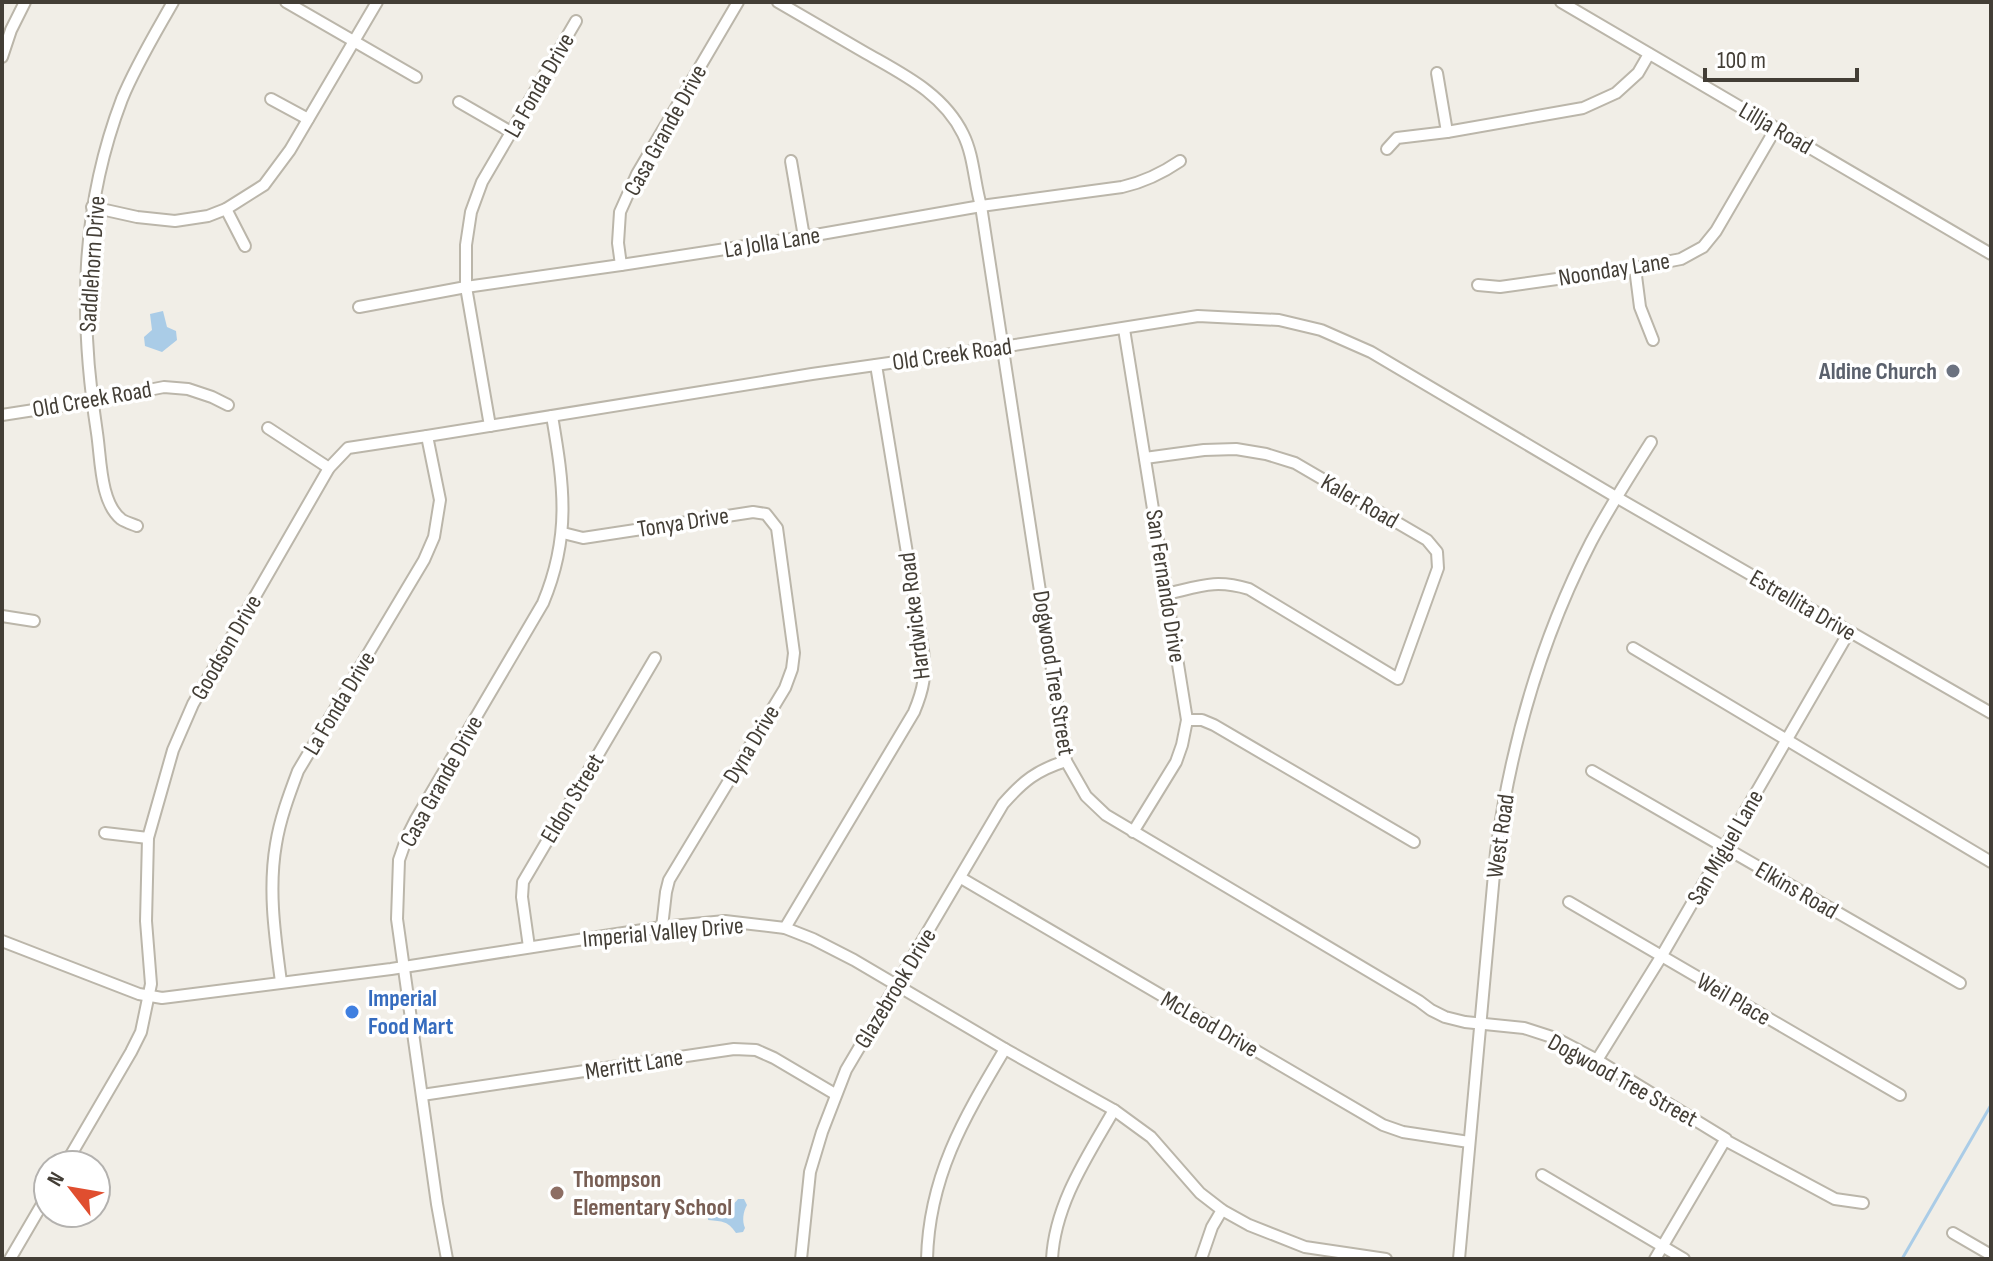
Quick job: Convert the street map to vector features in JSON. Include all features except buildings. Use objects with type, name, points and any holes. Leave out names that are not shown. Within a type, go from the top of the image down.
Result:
[{"type":"street","points":[[2,57],[25,2]]},
{"type":"street","name":"Saddlehorn Drive","points":[[137,526],[121,520],[107,502],[86,344],[85,292],[92,207],[107,145],[137,65],[173,2]]},
{"type":"street","points":[[286,2],[416,77]]},
{"type":"street","points":[[92,207],[175,221],[208,216],[226,209],[264,185],[290,150],[377,2]]},
{"type":"street","name":"Casa Grande Drive","points":[[621,265],[618,243],[620,212],[637,174],[738,2]]},
{"type":"street","name":"Dogwood Tree Street","points":[[778,2],[924,87],[952,114],[965,136],[981,206],[1066,761],[1086,796],[1106,815],[1133,832],[1431,1010],[1455,1020],[1524,1028],[1555,1038],[1597,1060],[1725,1140],[1835,1199],[1863,1203]]},
{"type":"street","name":"Lillja Road","points":[[1561,2],[1991,254]]},
{"type":"street","name":"La Fonda Drive","points":[[490,426],[466,287],[466,245],[471,212],[482,182],[576,21]]},
{"type":"street","points":[[1387,149],[1397,138],[1554,114],[1596,103],[1632,80],[1649,54]]},
{"type":"street","points":[[1437,73],[1447,132]]},
{"type":"street","points":[[271,99],[308,119]]},
{"type":"street","points":[[459,102],[511,132]]},
{"type":"street","name":"Noonday Lane","points":[[1478,285],[1500,287],[1681,259],[1703,247],[1716,231],[1776,128]]},
{"type":"street","points":[[791,161],[804,237]]},
{"type":"street","name":"La Jolla Lane","points":[[359,307],[466,287],[804,237],[981,206],[1122,187],[1162,174],[1180,161]]},
{"type":"street","points":[[226,209],[245,246]]},
{"type":"street","points":[[1635,268],[1640,307],[1653,340]]},
{"type":"street","name":"Old Creek Road","points":[[329,468],[348,448],[1198,316],[1279,320],[1321,330],[1371,352],[1616,497]]},
{"type":"street","name":"San Fernando Drive","points":[[1124,329],[1187,720],[1176,762],[1133,832]]},
{"type":"street","name":"Hardwicke Road","points":[[785,928],[914,712],[923,691],[923,650],[876,365]]},
{"type":"street","name":"Old Creek Road","points":[[2,415],[164,387],[188,389],[228,405]]},
{"type":"street","name":"Casa Grande Drive","points":[[447,1259],[397,919],[399,860],[407,837],[543,603],[552,582],[563,533],[562,477],[552,416]]},
{"type":"street","points":[[268,428],[329,468]]},
{"type":"street","name":"La Fonda Drive","points":[[281,982],[271,909],[275,844],[298,771],[424,560],[434,537],[440,500],[427,436]]},
{"type":"street","name":"West Road","points":[[1459,1259],[1499,829],[1524,713],[1553,626],[1590,544],[1651,442]]},
{"type":"street","name":"Kaler Road","points":[[1145,458],[1236,449],[1295,463],[1427,540],[1437,552],[1438,568],[1398,679],[1249,589],[1216,583],[1167,594]]},
{"type":"street","name":"Goodson Drive","points":[[74,1149],[141,1032],[151,971],[146,921],[148,838],[173,750],[193,704],[329,468]]},
{"type":"street","name":"Estrellita Drive","points":[[1616,497],[1991,713]]},
{"type":"street","name":"Tonya Drive","points":[[563,533],[583,538],[753,512],[766,514],[777,528],[780,549]]},
{"type":"street","name":"Dyna Drive","points":[[662,927],[669,880],[785,688],[792,669],[794,653],[780,549]]},
{"type":"street","points":[[2,616],[34,621]]},
{"type":"street","name":"San Miguel Lane","points":[[1597,1060],[1661,957],[1849,632]]},
{"type":"street","points":[[1633,648],[1991,862]]},
{"type":"street","name":"Eldon Street","points":[[529,947],[523,882],[655,658]]},
{"type":"street","points":[[1187,720],[1202,720],[1214,725],[1414,842]]},
{"type":"street","name":"Glazebrook Drive","points":[[801,1259],[810,1172],[846,1070],[1003,804],[1037,772],[1066,761]]},
{"type":"street","name":"Elkins Road","points":[[1592,771],[1960,983]]},
{"type":"street","points":[[105,833],[148,838]]},
{"type":"street","name":"McLeod Drive","points":[[961,878],[1383,1125],[1403,1132],[1469,1142]]},
{"type":"street","name":"Weil Place","points":[[1569,902],[1900,1095]]},
{"type":"street","name":"Imperial Valley Drive","points":[[2,941],[139,994],[162,998],[404,967],[662,927],[725,921],[785,928],[827,946],[1114,1110],[1151,1137],[1200,1193],[1249,1225],[1305,1247],[1386,1259]]},
{"type":"street","name":"Merritt Lane","points":[[422,1095],[734,1049],[756,1050],[765,1054],[835,1094]]},
{"type":"street","points":[[927,1259],[927,1234],[948,1155],[967,1112],[1005,1049]]},
{"type":"street","points":[[1052,1259],[1052,1246],[1061,1212],[1073,1180],[1114,1110]]},
{"type":"street","points":[[1655,1259],[1725,1140]]},
{"type":"street","points":[[1542,1175],[1684,1259]]},
{"type":"street","points":[[1201,1259],[1212,1227],[1222,1210]]},
{"type":"street","points":[[10,1259],[32,1221]]},
{"type":"street","points":[[1953,1233],[1991,1255]]},
{"type":"water","points":[[163,311],[167,327],[176,331],[177,340],[162,352],[145,346],[144,337],[152,330],[150,314]]},
{"type":"water","points":[[738,1199],[744,1199],[747,1205],[743,1232],[736,1233],[727,1224],[708,1220],[710,1206],[729,1206]]},
{"type":"waterway","points":[[1902,1259],[1991,1105]]},
{"type":"place","name":"Aldine Church","points":[[1953,371]]},
{"type":"place","name":"Imperial Food Mart","points":[[352,1012]]},
{"type":"place","name":"Thompson Elementary School","points":[[557,1193]]}]
